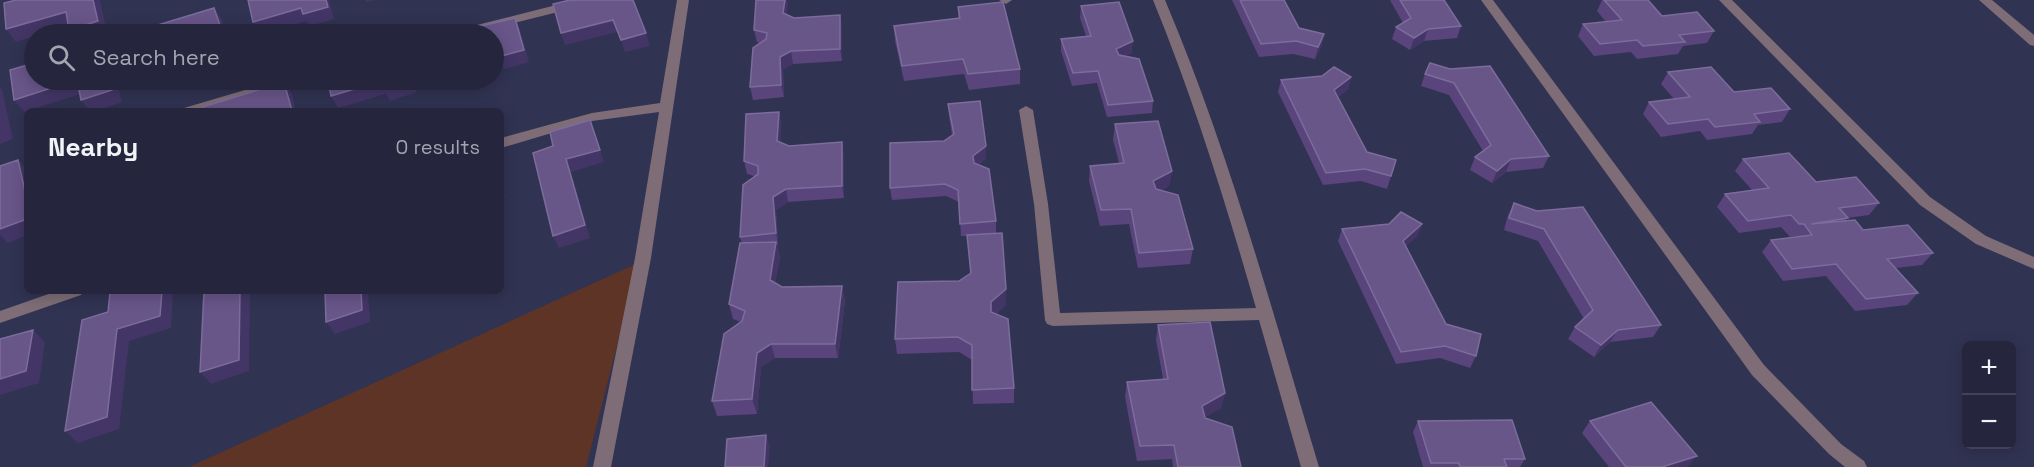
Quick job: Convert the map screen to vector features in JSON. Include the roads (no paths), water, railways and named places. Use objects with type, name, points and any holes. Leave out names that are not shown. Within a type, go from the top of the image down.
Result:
[{"type":"street","points":[[496,24],[590,0]]},
{"type":"street","points":[[602,467],[643,258],[683,0]]},
{"type":"street","points":[[1159,0],[1180,50],[1210,137],[1266,314],[1310,467]]},
{"type":"street","points":[[1487,0],[1758,370],[1835,449],[1858,467]]},
{"type":"street","points":[[1725,0],[1926,201],[1981,240],[2034,263]]},
{"type":"street","points":[[1985,0],[2034,42]]},
{"type":"street","points":[[199,108],[259,90]]},
{"type":"street","points":[[504,142],[592,117],[668,106]]},
{"type":"street","points":[[1026,110],[1041,204],[1053,320],[1266,314]]},
{"type":"street","points":[[0,317],[66,294]]}]
